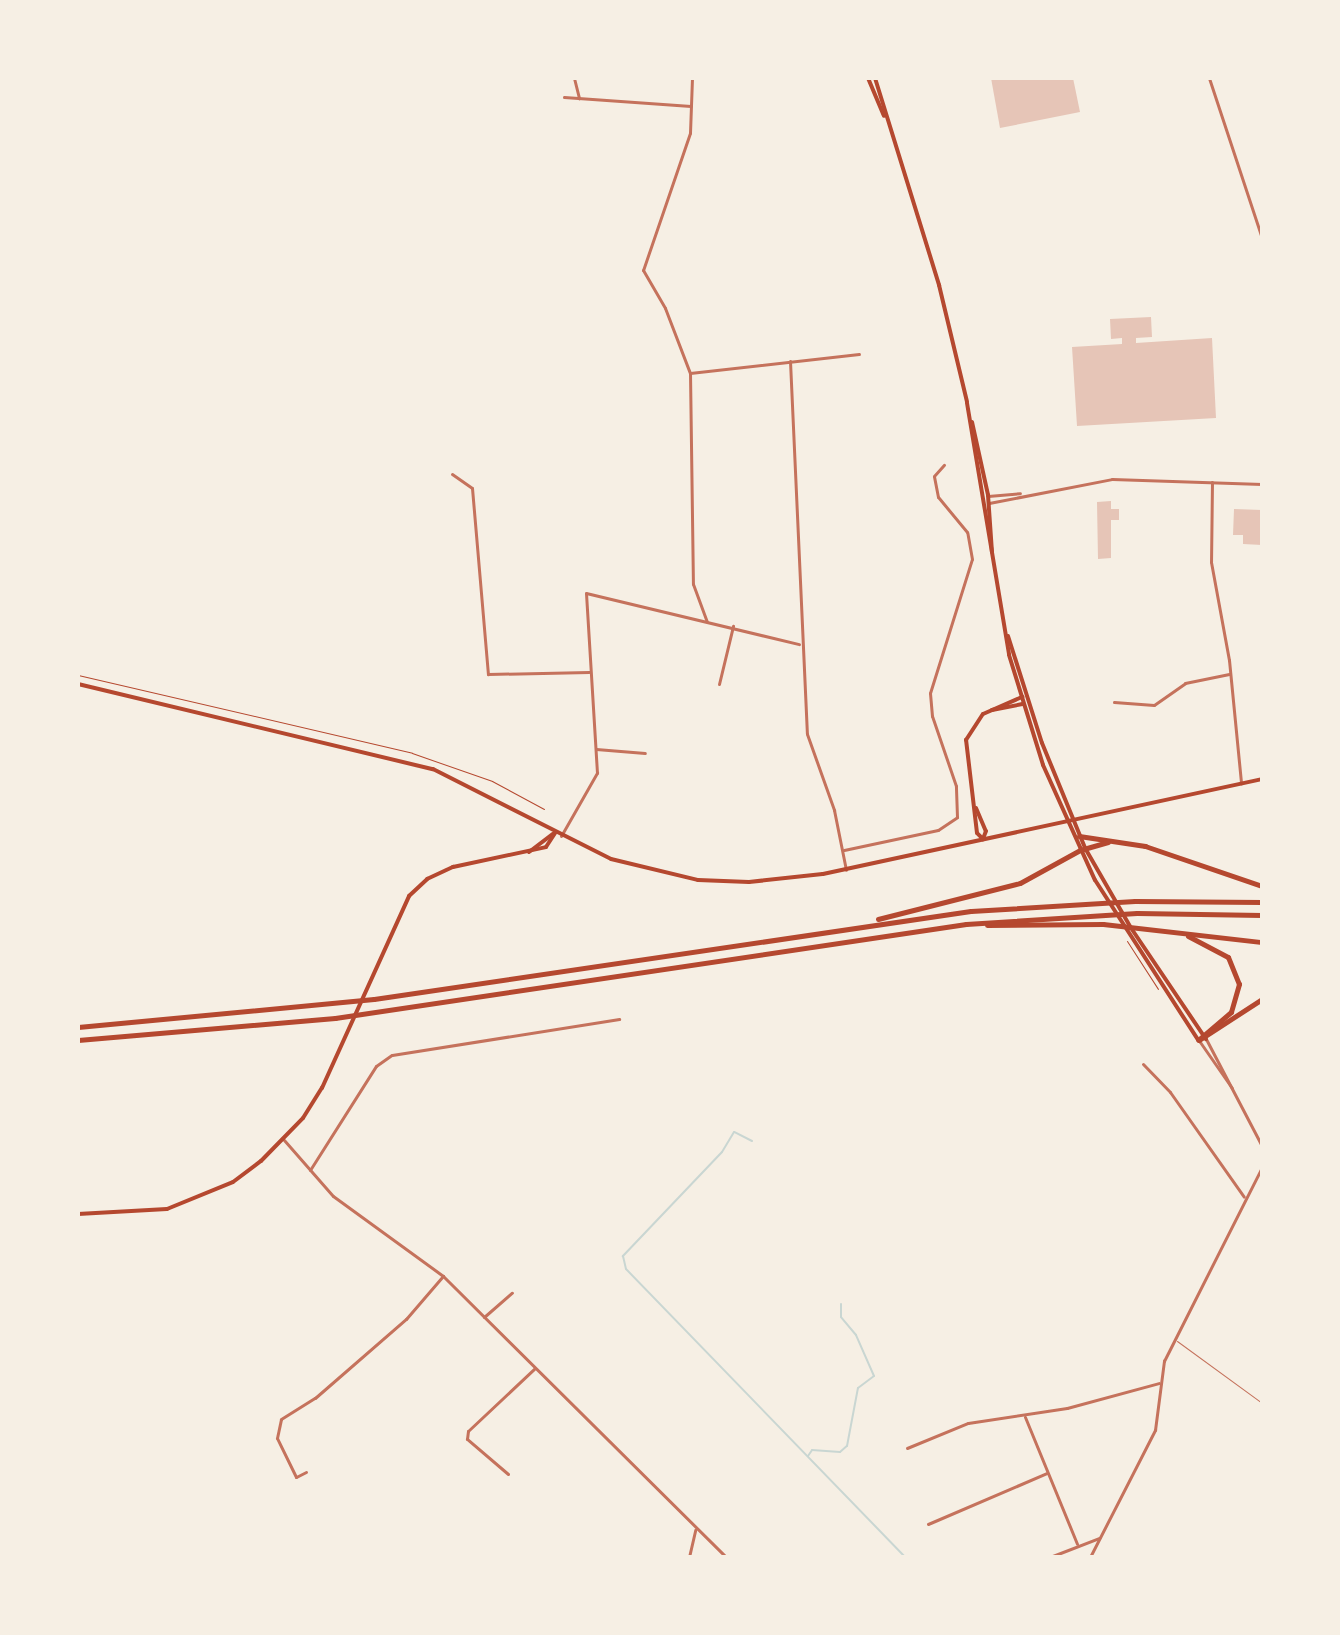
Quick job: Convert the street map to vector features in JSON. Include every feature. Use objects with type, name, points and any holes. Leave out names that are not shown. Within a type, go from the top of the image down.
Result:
[{"type":"highway","points":[[1079,836],[1145,846],[1262,886]]},
{"type":"highway","points":[[850,926],[992,893],[1042,873],[1082,849],[1108,842]]},
{"type":"highway","points":[[78,1027],[374,999],[850,926],[1075,903],[1262,902]]},
{"type":"highway","points":[[78,1040],[335,1018],[966,924],[1137,913],[1262,915]]},
{"type":"highway","points":[[966,924],[1103,924],[1262,942]]},
{"type":"highway","points":[[1167,930],[1218,948],[1238,976],[1231,1012],[1204,1036]]},
{"type":"highway","points":[[1198,1040],[1262,999]]},
{"type":"main road","points":[[868,78],[892,137]]},
{"type":"main road","points":[[875,78],[939,285],[988,495],[992,562]]},
{"type":"main road","points":[[967,403],[1002,619],[1022,704],[1095,880],[1131,941],[1198,1040]]},
{"type":"main road","points":[[1002,619],[1027,699],[1082,849],[1139,941],[1204,1036]]},
{"type":"main road","points":[[78,684],[399,758],[481,790],[555,833],[611,859],[698,880],[749,882],[846,870],[1262,779]]},
{"type":"main road","points":[[983,839],[986,831],[975,806],[965,746],[972,727],[989,710],[1020,697],[1027,699]]},
{"type":"main road","points":[[989,710],[1022,704],[1027,699]]},
{"type":"main road","points":[[78,1214],[134,1214],[201,1197],[233,1182],[284,1140],[322,1088],[409,896],[453,867],[527,854],[549,846],[555,833]]},
{"type":"main road","points":[[527,854],[555,833]]},
{"type":"street","points":[[574,78],[579,98]]},
{"type":"street","points":[[692,78],[690,133],[643,270],[665,308],[690,373],[693,584],[707,622]]},
{"type":"street","points":[[1209,78],[1262,238]]},
{"type":"street","points":[[564,97],[691,106]]},
{"type":"street","points":[[690,373],[859,354]]},
{"type":"street","points":[[790,361],[800,645],[807,742],[834,810],[846,870]]},
{"type":"street","points":[[842,851],[938,830],[957,817],[956,786],[932,716],[930,693],[972,559],[967,532],[938,497],[934,476],[944,465]]},
{"type":"street","points":[[452,474],[472,488],[488,674],[589,672]]},
{"type":"street","points":[[1023,494],[988,495],[982,501],[989,503],[1112,479],[1262,484]]},
{"type":"street","points":[[1212,482],[1211,562],[1229,674],[1241,783]]},
{"type":"street","points":[[561,836],[593,782],[596,749],[586,593],[733,626],[800,645]]},
{"type":"street","points":[[719,684],[733,626]]},
{"type":"street","points":[[1114,702],[1154,705],[1185,683],[1229,674]]},
{"type":"street","points":[[596,749],[645,753]]},
{"type":"street","points":[[310,1170],[376,1066],[392,1055],[619,1019]]},
{"type":"street","points":[[1204,1036],[1262,1146]]},
{"type":"street","points":[[1198,1040],[1234,1091]]},
{"type":"street","points":[[1143,1064],[1179,1104],[1244,1197]]},
{"type":"street","points":[[284,1140],[342,1203],[443,1276],[695,1530],[726,1557]]},
{"type":"street","points":[[1090,1557],[1155,1430],[1159,1383],[1175,1340],[1244,1197],[1262,1167]]},
{"type":"street","points":[[306,1472],[296,1477],[277,1427],[289,1410],[315,1398],[406,1319],[443,1276]]},
{"type":"street","points":[[484,1317],[512,1293]]},
{"type":"street","points":[[508,1474],[467,1439],[468,1431],[536,1368]]},
{"type":"street","points":[[907,1448],[968,1423],[1025,1417],[1159,1383]]},
{"type":"street","points":[[1025,1417],[1077,1544]]},
{"type":"street","points":[[928,1524],[1047,1473]]},
{"type":"street","points":[[689,1557],[695,1530]]},
{"type":"street","points":[[1050,1557],[1099,1538]]},
{"type":"lane","points":[[1175,1340],[1262,1403]]},
{"type":"path","points":[[78,675],[412,753],[492,781],[544,809]]},
{"type":"building","points":[[991,78],[1073,78],[1080,112],[1000,128]]},
{"type":"building","points":[[1151,317],[1152,337],[1136,338],[1136,343],[1212,338],[1216,418],[1077,426],[1072,347],[1122,344],[1122,338],[1111,339],[1110,319]]},
{"type":"building","points":[[1111,501],[1111,509],[1119,509],[1119,520],[1111,520],[1111,558],[1098,559],[1097,502]]},
{"type":"building","points":[[1234,509],[1262,510],[1262,545],[1243,544],[1243,535],[1233,535]]},
{"type":"waterway","points":[[752,1141],[734,1132],[722,1152],[623,1256],[626,1269],[905,1557]]},
{"type":"waterway","points":[[808,1456],[812,1450],[840,1452],[847,1446],[858,1388],[874,1376],[856,1335],[841,1317],[841,1304]]}]
